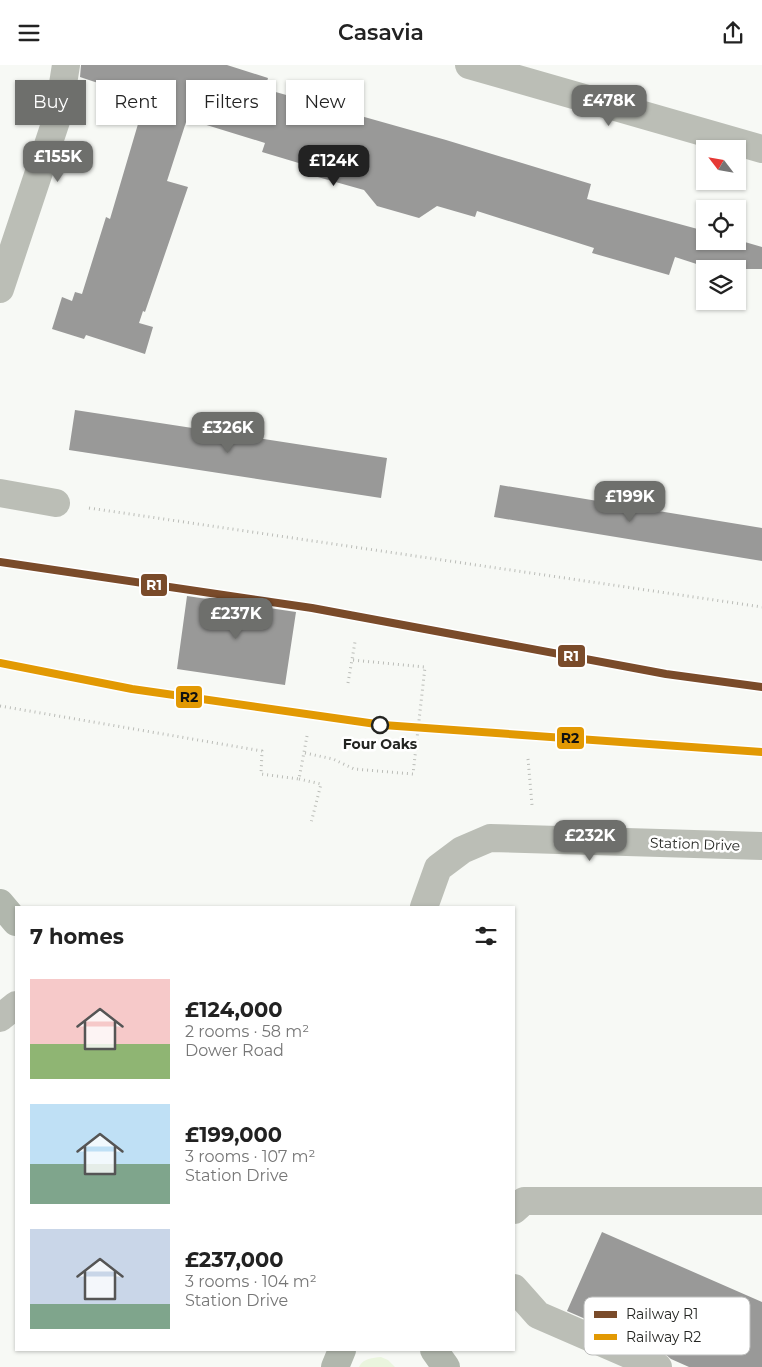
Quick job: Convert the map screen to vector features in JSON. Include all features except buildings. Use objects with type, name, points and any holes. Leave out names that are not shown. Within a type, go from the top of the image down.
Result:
[{"type":"main road","points":[[0,903],[15,921]]},
{"type":"main road","points":[[435,1351],[446,1367]]},
{"type":"street","points":[[0,289],[6,248],[58,115],[66,65]]},
{"type":"street","points":[[469,65],[762,149]]},
{"type":"street","points":[[0,493],[56,503]]},
{"type":"street","name":"Station Drive","points":[[424,906],[438,868],[462,849],[490,838],[762,846]]},
{"type":"street","points":[[0,1018],[15,1006]]},
{"type":"street","points":[[515,1209],[524,1201],[762,1201]]},
{"type":"street","points":[[515,1289],[538,1315],[584,1335]]},
{"type":"street","points":[[630,1355],[658,1367]]},
{"type":"path","points":[[56,503],[762,607]]},
{"type":"path","points":[[348,683],[355,642]]},
{"type":"path","points":[[305,753],[333,759],[354,769],[413,775],[425,667],[352,660]]},
{"type":"path","points":[[0,707],[262,751],[261,774],[321,784],[311,823]]},
{"type":"path","points":[[299,779],[307,736]]},
{"type":"path","points":[[528,759],[535,838]]},
{"type":"green space","points":[[381,1357],[388,1360],[395,1367],[359,1367],[366,1360]]},
{"type":"railway","points":[[0,562],[312,608],[522,647]]},
{"type":"rail line","name":"R1","points":[[0,562],[312,608],[666,674],[762,687]]},
{"type":"rail line","name":"R2","points":[[0,663],[132,689],[383,725],[762,752]]},
{"type":"place","name":"Four Oaks","points":[[380,725]]}]
